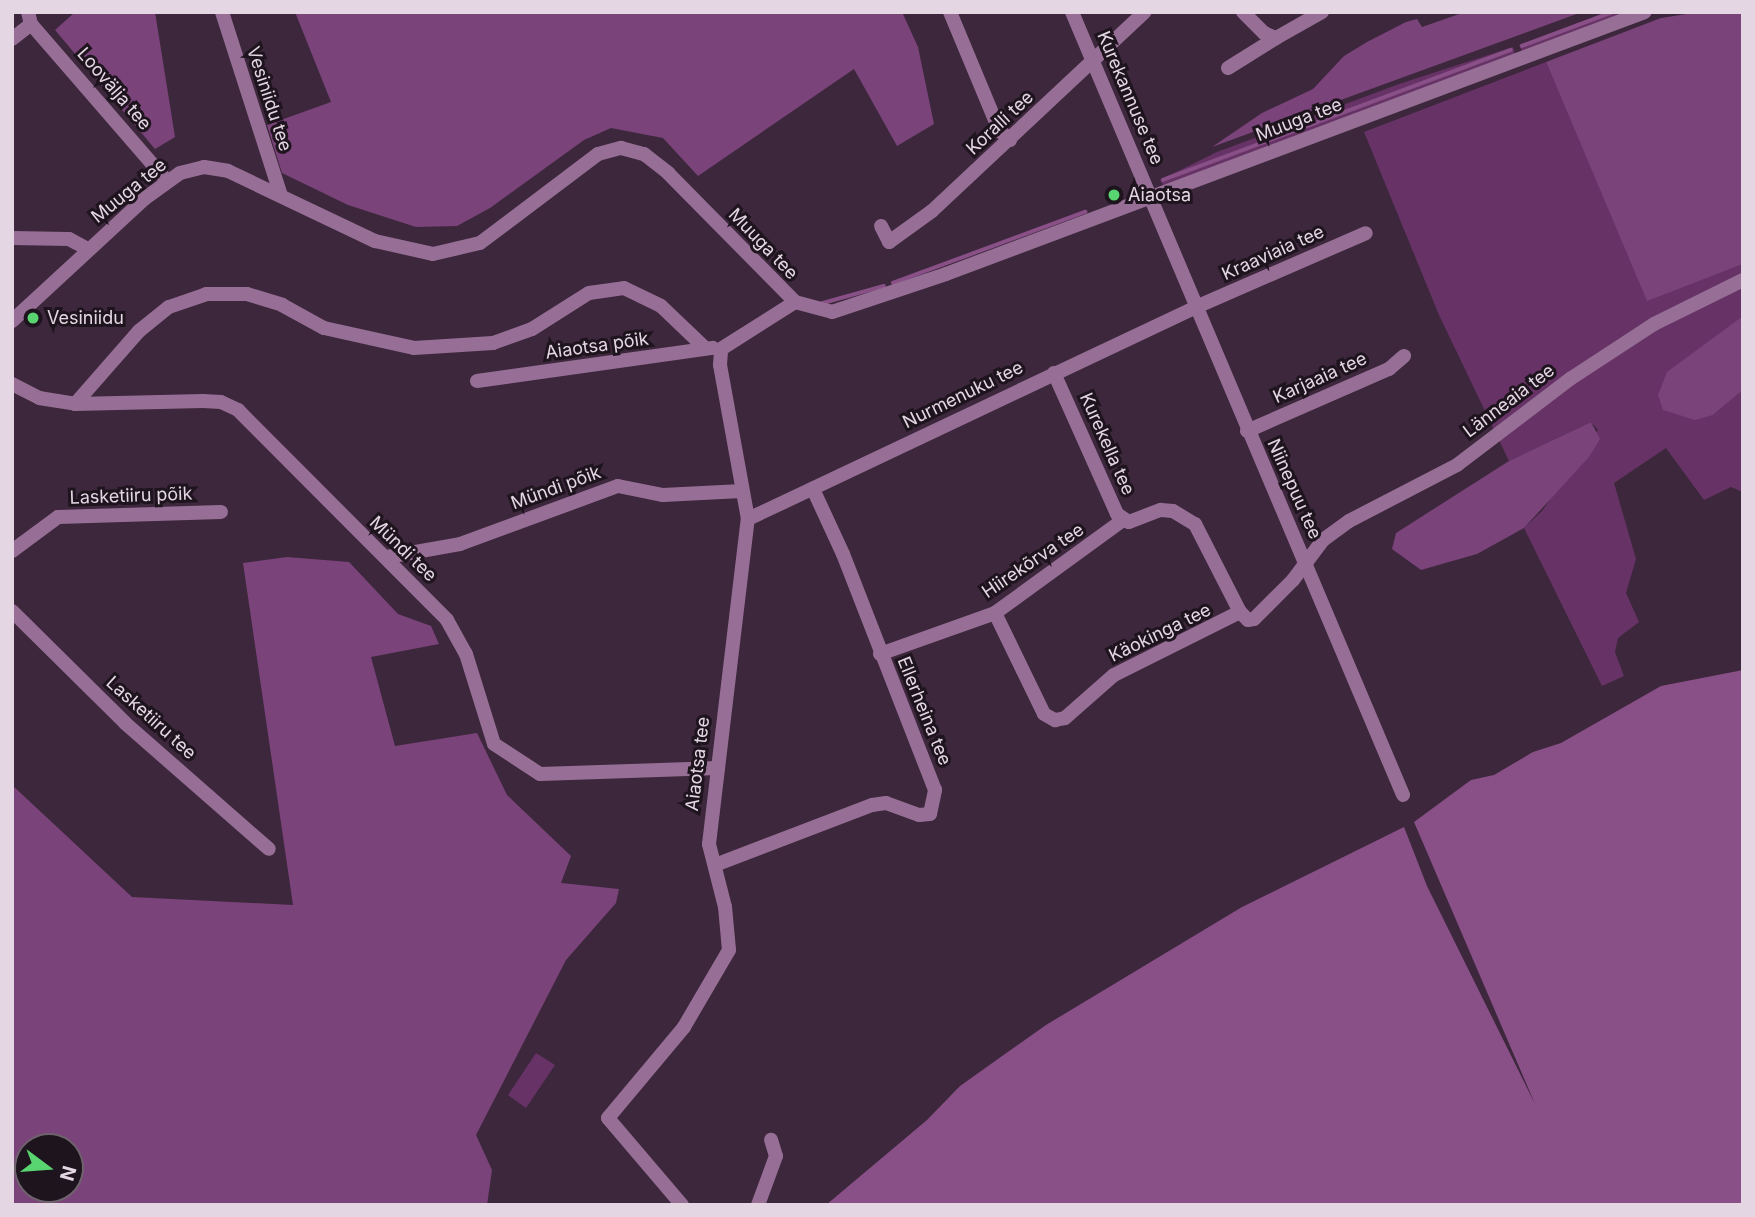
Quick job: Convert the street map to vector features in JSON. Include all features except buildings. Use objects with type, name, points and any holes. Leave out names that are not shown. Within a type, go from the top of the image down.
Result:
[{"type":"street","name":"Vesiniidu tee","points":[[222,12],[281,196]]},
{"type":"street","points":[[950,12],[999,130],[1010,140]]},
{"type":"street","name":"Kurekannuse tee","points":[[1072,12],[1152,198]]},
{"type":"street","name":"Koralli tee","points":[[881,226],[889,242],[901,235],[1010,140],[1145,12]]},
{"type":"street","points":[[1243,12],[1264,33],[1276,38]]},
{"type":"street","points":[[1228,68],[1322,12]]},
{"type":"street","name":"Muuga tee","points":[[12,321],[88,250],[167,181],[180,173],[213,167],[396,248],[449,253],[480,243],[598,154],[631,149],[668,173],[795,302],[821,312],[845,310],[1152,198],[1645,12]]},
{"type":"street","points":[[12,39],[29,18]]},
{"type":"street","name":"Loovälja tee","points":[[29,18],[167,181]]},
{"type":"street","name":"Niinepuu tee","points":[[1152,198],[1247,431],[1306,562],[1403,795]]},
{"type":"street","name":"Kraaviaia tee","points":[[1196,307],[1366,233]]},
{"type":"street","points":[[12,238],[69,239],[88,250]]},
{"type":"street","name":"Länneaia tee","points":[[1306,562],[1349,520],[1457,465],[1570,379],[1654,324],[1743,280]]},
{"type":"street","points":[[75,404],[139,331],[169,307],[206,294],[247,294],[282,305],[324,328],[414,348],[493,343],[532,329],[589,293],[624,288],[661,306],[705,348]]},
{"type":"street","points":[[721,349],[795,302]]},
{"type":"street","name":"Nurmenuku tee","points":[[748,519],[1196,307]]},
{"type":"street","name":"Aiaotsa põik","points":[[477,381],[705,348],[721,349]]},
{"type":"street","name":"Aiaotsa tee","points":[[682,1205],[608,1118],[684,1027],[729,950],[709,844],[748,519],[720,365],[721,349]]},
{"type":"street","name":"Karjaaia tee","points":[[1247,431],[1390,369],[1404,356]]},
{"type":"street","name":"Kurekella tee","points":[[1054,373],[1123,520],[1161,510],[1181,514],[1195,524],[1240,612]]},
{"type":"street","name":"Mündi tee","points":[[12,384],[48,401],[75,404],[204,401],[230,405],[387,558],[458,636],[478,702],[502,752],[540,774],[559,777],[718,768]]},
{"type":"street","name":"Mündi põik","points":[[387,558],[460,544],[618,486],[663,495],[743,491]]},
{"type":"street","name":"Ellerheina tee","points":[[715,865],[872,806],[886,803],[919,815],[930,814],[935,790],[843,554],[813,489]]},
{"type":"street","name":"Lasketiiru põik","points":[[12,551],[58,517],[221,512]]},
{"type":"street","name":"Hiirekõrva tee","points":[[880,654],[995,613],[1123,520]]},
{"type":"street","name":"Käokinga tee","points":[[995,613],[1044,714],[1055,720],[1065,718],[1114,676],[1240,612],[1254,619],[1306,562]]},
{"type":"street","name":"Lasketiiru tee","points":[[12,611],[125,723],[269,849]]},
{"type":"street","points":[[758,1205],[776,1156],[771,1140]]},
{"type":"shaded area","points":[[75,12],[155,12],[175,137],[155,149],[55,30]]},
{"type":"shaded area","points":[[295,12],[902,12],[918,47],[934,124],[897,146],[854,69],[698,176],[663,138],[611,128],[584,140],[490,208],[457,226],[416,227],[348,205],[282,173],[267,125],[331,102]]},
{"type":"shaded area","points":[[1465,12],[1582,12],[1212,147],[1262,113],[1313,89],[1344,56],[1367,42],[1406,22],[1417,19],[1422,27]]},
{"type":"shaded area","points":[[1607,12],[1629,12],[1522,51],[1519,45]]},
{"type":"shaded area","points":[[1699,12],[1743,12],[1743,264],[1647,301],[1546,62],[1661,18]]},
{"type":"shaded area","points":[[1513,47],[1515,54],[1164,187],[1160,180],[1217,152],[1399,84]]},
{"type":"shaded area","points":[[1546,62],[1647,300],[1743,264],[1743,316],[1713,415],[1743,390],[1743,492],[1731,487],[1704,500],[1666,448],[1614,483],[1636,559],[1626,593],[1639,622],[1618,638],[1615,652],[1624,676],[1602,686],[1524,528],[1542,511],[1598,430],[1591,422],[1509,461],[1439,315],[1364,132]]},
{"type":"shaded area","points":[[1743,316],[1743,390],[1713,415],[1695,420],[1663,410],[1658,395],[1667,372]]},
{"type":"shaded area","points":[[1591,422],[1600,439],[1589,457],[1524,528],[1477,554],[1421,570],[1392,549],[1396,533],[1509,461]]},
{"type":"shaded area","points":[[287,557],[349,562],[398,614],[431,626],[439,644],[371,657],[395,746],[477,733],[507,795],[571,856],[561,883],[619,889],[616,903],[566,960],[476,1135],[492,1170],[487,1205],[12,1205],[12,785],[132,897],[293,905],[243,563]]},
{"type":"shaded area","points":[[1743,670],[1743,1205],[826,1205],[927,1120],[960,1086],[1046,1025],[1242,907],[1404,827],[1427,886],[1535,1104],[1414,822],[1471,780],[1494,775],[1533,752],[1561,743],[1661,686]]},
{"type":"shaded area","points":[[536,1053],[555,1065],[526,1108],[508,1095]]},
{"type":"waterway","points":[[1522,46],[1613,12]]},
{"type":"waterway","points":[[1163,180],[1511,50]]},
{"type":"waterway","points":[[893,283],[1085,212]]},
{"type":"waterway","points":[[823,303],[884,286]]},
{"type":"place","name":"Aiaotsa","points":[[1114,195]]},
{"type":"place","name":"Vesiniidu","points":[[33,318]]}]
